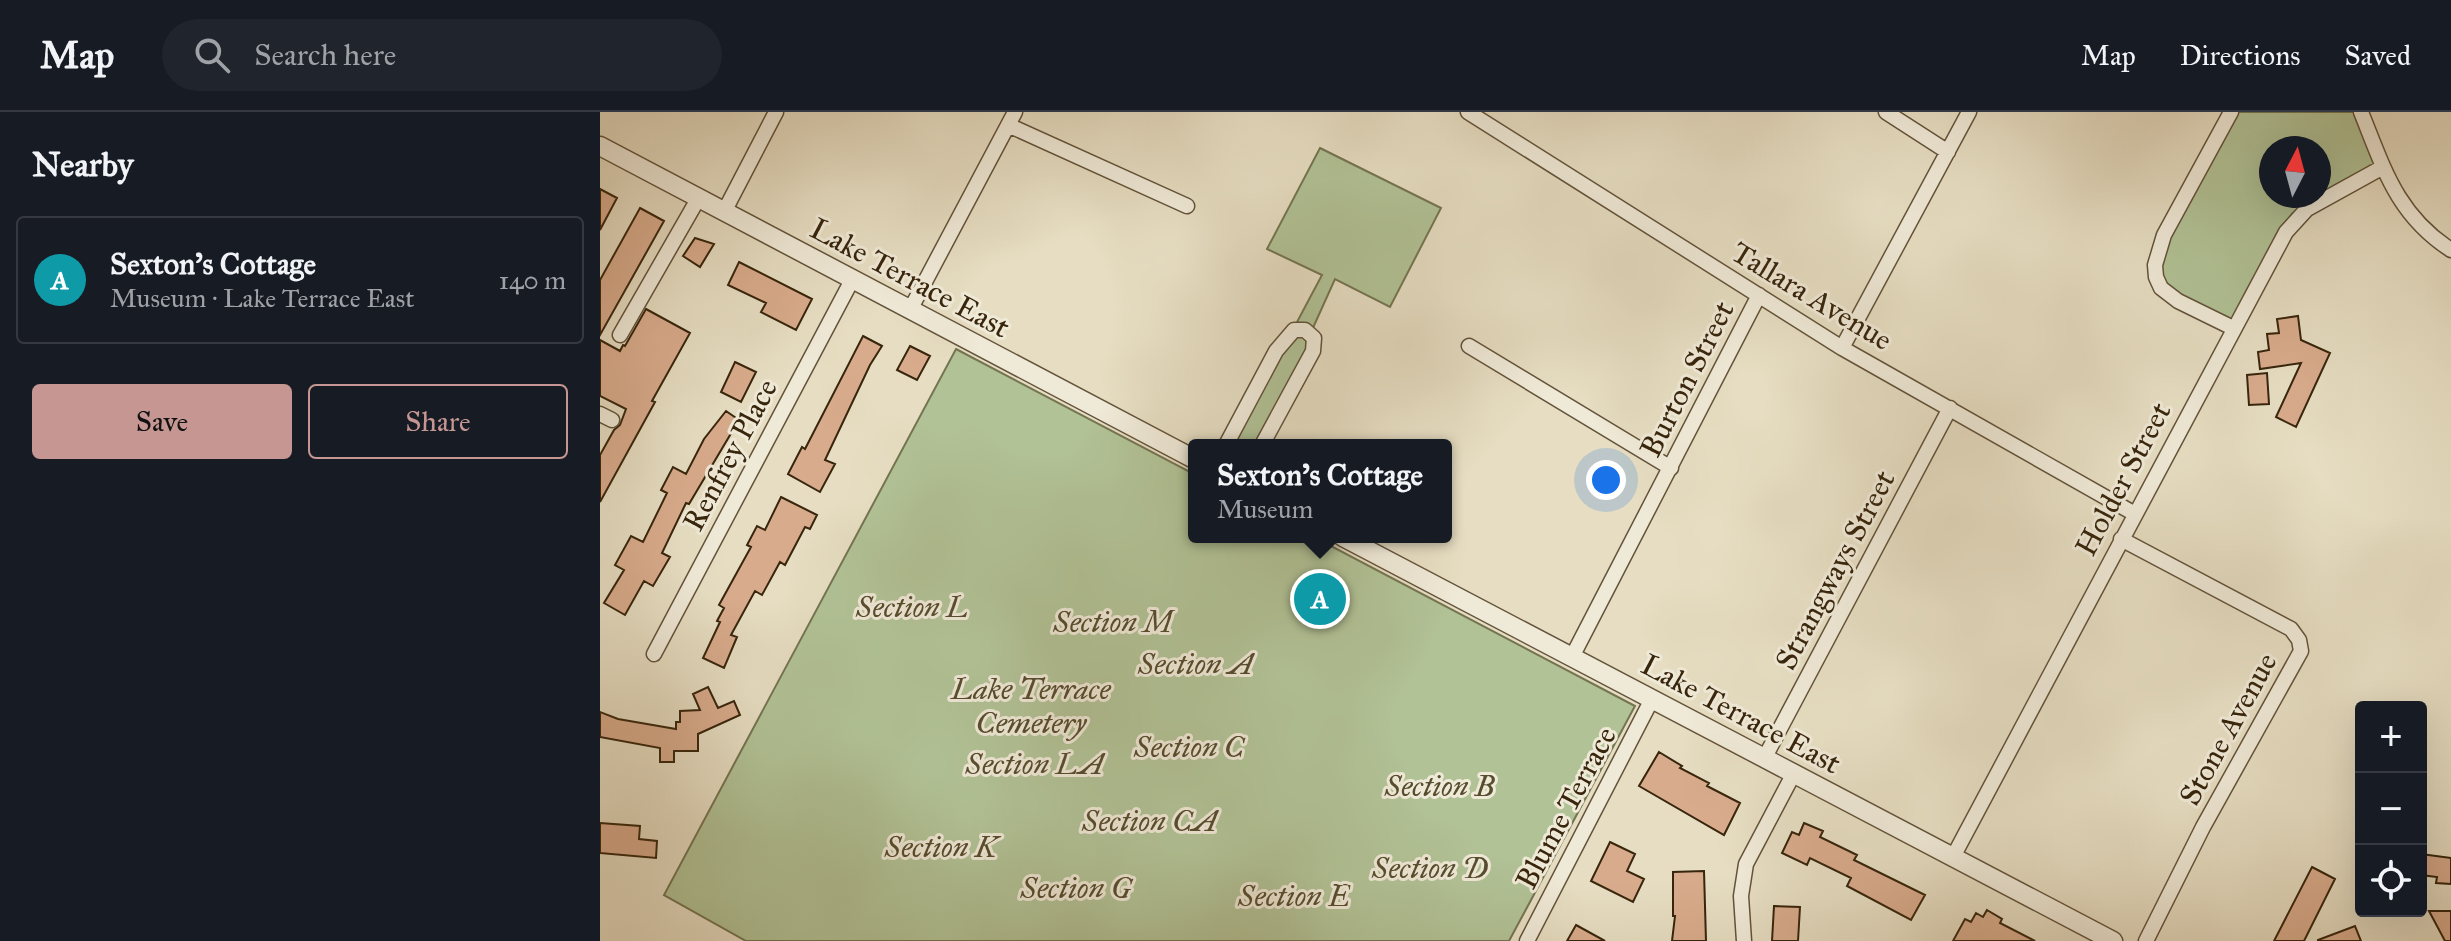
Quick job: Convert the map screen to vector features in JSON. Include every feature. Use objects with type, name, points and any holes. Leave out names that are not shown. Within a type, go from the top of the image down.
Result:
[{"type":"street","points":[[724,212],[776,112]]},
{"type":"street","name":"Tallara Avenue","points":[[1468,112],[1842,348],[2135,514]]},
{"type":"street","points":[[1886,112],[1948,152]]},
{"type":"street","points":[[1842,348],[1969,112]]},
{"type":"street","points":[[2231,112],[2164,235],[2155,265],[2161,288],[2169,295],[2233,328]]},
{"type":"street","points":[[2361,112],[2403,207],[2429,236],[2451,250]]},
{"type":"street","points":[[910,310],[1012,118],[1187,206]]},
{"type":"street","name":"Lake Terrace East","points":[[600,146],[1188,456]]},
{"type":"street","name":"Holder Street","points":[[1953,857],[2272,255],[2297,219],[2321,200],[2383,167]]},
{"type":"street","points":[[620,335],[698,199]]},
{"type":"street","name":"Renfrey Place","points":[[654,654],[852,280]]},
{"type":"street","name":"Burton Street","points":[[1572,657],[1759,295]]},
{"type":"street","points":[[1229,439],[1276,351],[1294,330],[1305,330],[1314,338],[1313,351],[1265,439]]},
{"type":"street","points":[[1469,346],[1671,468]]},
{"type":"street","name":"Strangways Street","points":[[1765,757],[1950,408]]},
{"type":"street","name":"Stone Avenue","points":[[2121,539],[2291,629],[2299,640],[2301,651],[2203,827],[2146,941]]},
{"type":"street","name":"Lake Terrace East","points":[[1354,543],[2113,941]]},
{"type":"street","name":"Blume Terrace","points":[[1527,941],[1652,699]]},
{"type":"street","points":[[1744,941],[1741,896],[1746,864],[1794,773]]},
{"type":"green space","points":[[2236,112],[2357,112],[2378,163],[2331,188],[2331,136],[2259,136],[2259,208],[2300,208],[2283,226],[2231,325],[2183,302],[2162,281],[2158,264],[2166,240]]},
{"type":"green space","points":[[1320,148],[1441,208],[1390,307],[1335,279],[1312,330],[1297,322],[1322,275],[1267,249]]},
{"type":"green space","points":[[1295,334],[1305,334],[1310,350],[1261,439],[1233,439],[1279,351]]},
{"type":"green space","name":"Lake Terrace Cemetery","points":[[956,349],[1188,471],[1188,543],[1325,543],[1635,706],[1509,941],[746,941],[664,895]]},
{"type":"building","points":[[600,189],[617,198],[600,230]]},
{"type":"building","points":[[640,208],[664,221],[600,335],[600,280]]},
{"type":"building","points":[[695,238],[714,244],[700,267],[683,256]]},
{"type":"building","points":[[739,262],[812,299],[796,330],[761,312],[766,303],[728,285]]},
{"type":"building","points":[[646,309],[690,333],[600,502],[600,455],[620,425],[626,409],[600,396],[600,340],[620,351]]},
{"type":"building","points":[[2298,316],[2301,340],[2330,353],[2296,427],[2276,417],[2301,363],[2260,369],[2258,352],[2269,350],[2267,334],[2279,333],[2277,319]]},
{"type":"building","points":[[863,336],[882,346],[825,460],[835,464],[820,492],[788,474],[802,447],[805,449]]},
{"type":"building","points":[[910,346],[930,356],[917,380],[897,370]]},
{"type":"building","points":[[735,362],[756,372],[741,402],[721,392]]},
{"type":"building","points":[[2267,373],[2269,404],[2249,405],[2247,375]]},
{"type":"building","points":[[726,411],[739,420],[689,504],[686,503],[662,553],[670,557],[653,586],[644,581],[625,615],[604,603],[624,570],[615,565],[631,536],[643,542],[667,493],[661,490],[673,467],[686,474],[704,439]]},
{"type":"building","points":[[781,497],[817,515],[810,529],[805,527],[785,565],[780,562],[762,595],[755,591],[731,635],[737,637],[724,668],[703,658],[720,622],[717,621],[724,608],[719,605],[751,547],[747,545],[757,526],[765,530]]},
{"type":"building","points":[[1319,585],[1333,592],[1320,616],[1308,609],[1311,603],[1307,601]]},
{"type":"building","points":[[708,687],[718,708],[734,701],[740,715],[698,734],[698,751],[674,751],[674,762],[660,762],[660,748],[600,737],[600,712],[618,719],[676,729],[680,711],[700,710],[693,694]]},
{"type":"building","points":[[1659,752],[1682,766],[1680,768],[1709,783],[1707,786],[1740,803],[1724,835],[1639,786]]},
{"type":"building","points":[[600,823],[640,826],[639,839],[657,841],[656,858],[600,853]]},
{"type":"building","points":[[1804,823],[1823,831],[1820,837],[1857,855],[1854,860],[1925,895],[1911,920],[1847,886],[1851,878],[1810,858],[1807,865],[1782,853],[1792,832],[1799,835]]},
{"type":"building","points":[[1610,842],[1635,854],[1627,871],[1644,879],[1633,902],[1591,881]]},
{"type":"building","points":[[2427,855],[2451,858],[2451,884],[2436,883],[2437,877],[2427,876]]},
{"type":"building","points":[[2312,867],[2335,879],[2304,941],[2274,941]]},
{"type":"building","points":[[1704,871],[1706,941],[1672,941],[1675,916],[1673,872]]},
{"type":"building","points":[[1774,906],[1800,907],[1798,941],[1772,941]]},
{"type":"building","points":[[1987,910],[2002,919],[2000,923],[2035,941],[1953,941],[1965,919],[1971,922],[1976,913],[1983,917]]},
{"type":"building","points":[[2429,911],[2451,911],[2451,941],[2445,941]]},
{"type":"building","points":[[1576,925],[1605,941],[1567,941]]},
{"type":"building","points":[[2355,926],[2361,941],[2318,941],[2318,940]]},
{"type":"place","name":"Sexton's Cottage","points":[[1320,599]]},
{"type":"park label","name":"Section L","points":[[912,607]]},
{"type":"park label","name":"Section M","points":[[1113,622]]},
{"type":"park label","name":"Section A","points":[[1196,664]]},
{"type":"park label","name":"Section C","points":[[1189,747]]},
{"type":"park label","name":"Section LA","points":[[1035,764]]},
{"type":"park label","name":"Section B","points":[[1440,786]]},
{"type":"park label","name":"Section CA","points":[[1150,821]]},
{"type":"park label","name":"Section K","points":[[941,847]]},
{"type":"park label","name":"Section D","points":[[1430,868]]},
{"type":"park label","name":"Section G","points":[[1076,888]]},
{"type":"park label","name":"Section E","points":[[1294,896]]}]
